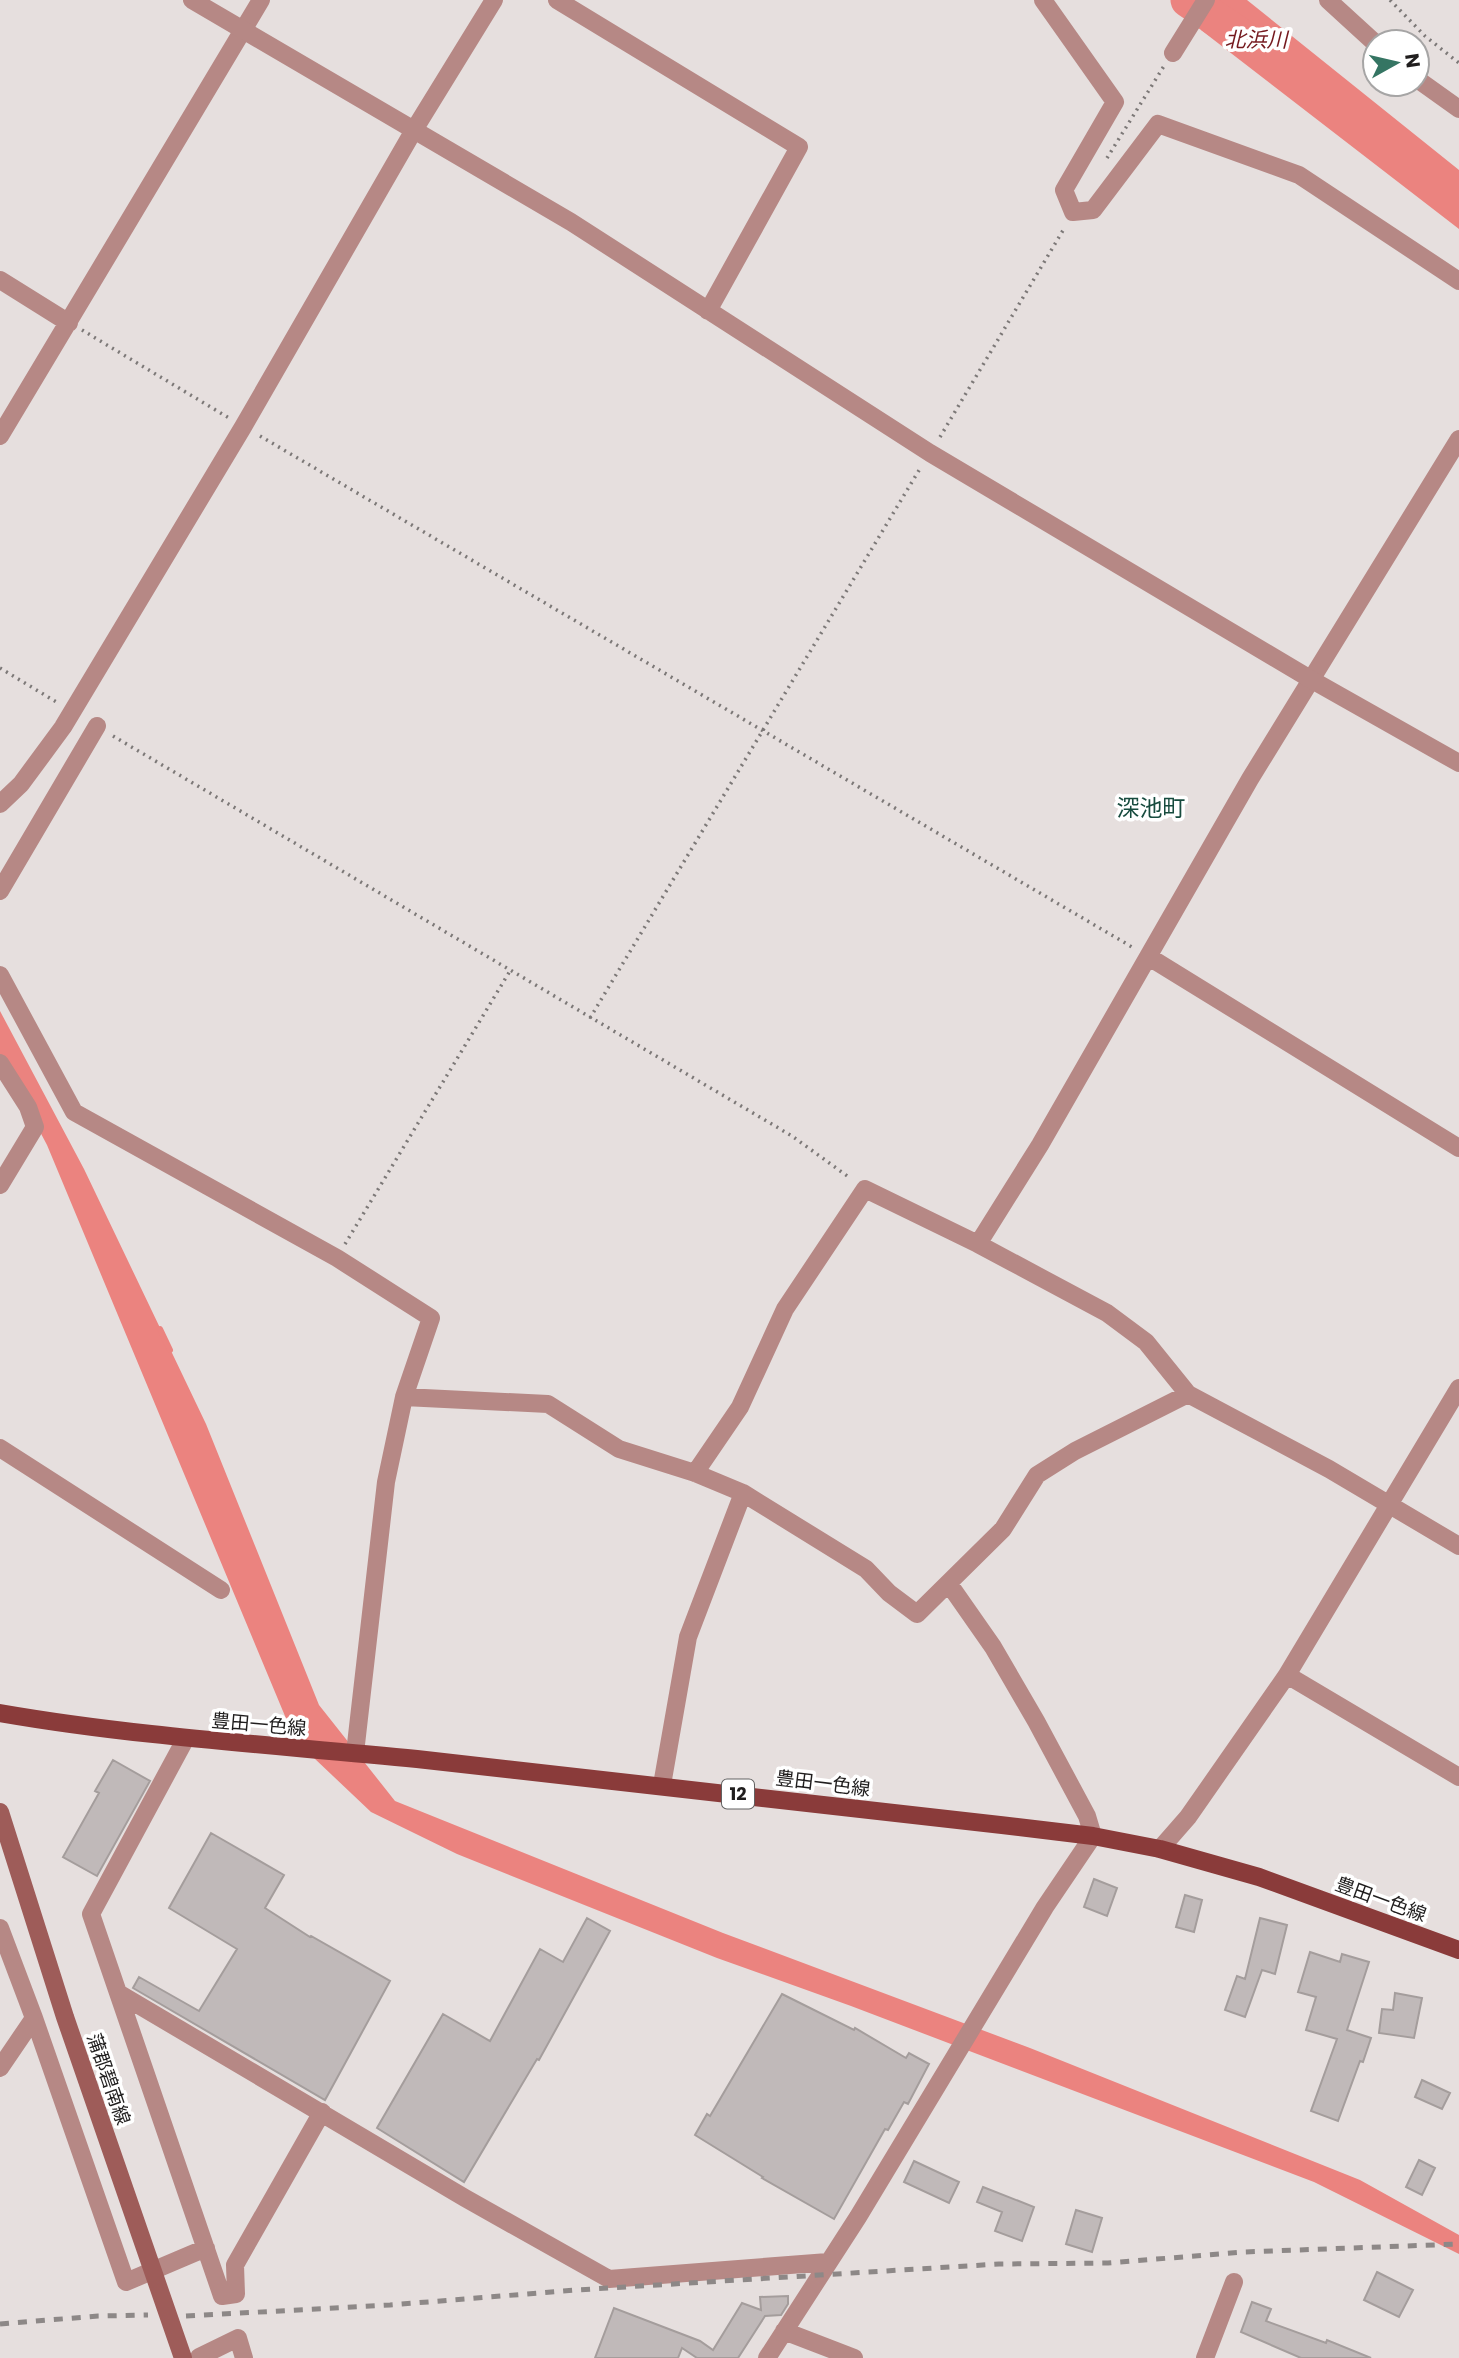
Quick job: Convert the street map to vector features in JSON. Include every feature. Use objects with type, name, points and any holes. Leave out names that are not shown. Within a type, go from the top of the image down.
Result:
[{"type":"main road","name":"豊田一色線","points":[[0,1713],[186,1738],[662,1785],[1093,1836],[1160,1849],[1259,1877],[1459,1951]]},
{"type":"main road","name":"蒲郡碧南線","points":[[0,1812],[65,2017],[191,2358]]},
{"type":"street","points":[[192,0],[571,222],[930,453],[1312,680],[1459,763]]},
{"type":"street","points":[[0,436],[261,0]]},
{"type":"street","points":[[0,804],[21,784],[63,727],[243,427],[414,130],[494,0]]},
{"type":"street","points":[[557,0],[799,147],[708,311]]},
{"type":"street","points":[[1043,0],[1115,102],[1064,190],[1073,212],[1093,210],[1157,124],[1298,175],[1459,281]]},
{"type":"street","points":[[1173,53],[1206,0]]},
{"type":"street","points":[[1328,0],[1361,30]]},
{"type":"street","points":[[1431,89],[1459,109]]},
{"type":"street","points":[[0,280],[69,323]]},
{"type":"street","points":[[978,1244],[1040,1145],[1250,779],[1459,439]]},
{"type":"street","points":[[0,891],[97,726]]},
{"type":"street","points":[[1149,957],[1459,1148]]},
{"type":"street","points":[[0,975],[74,1112],[337,1258],[431,1318],[404,1396],[386,1482],[355,1753]]},
{"type":"street","points":[[0,1063],[28,1107],[35,1127],[0,1185]]},
{"type":"street","points":[[695,1474],[740,1407],[785,1308],[865,1189],[978,1244],[1107,1313],[1146,1342],[1188,1394],[1459,1546]]},
{"type":"street","points":[[1160,1849],[1188,1817],[1287,1675],[1459,1388]]},
{"type":"street","points":[[404,1396],[548,1404],[619,1449],[743,1493],[866,1569],[889,1593],[917,1614],[1003,1529],[1037,1475],[1075,1451],[1188,1394]]},
{"type":"street","points":[[0,1448],[221,1590]]},
{"type":"street","points":[[662,1785],[688,1637],[743,1493]]},
{"type":"street","points":[[767,2358],[976,2023],[1045,1907],[1093,1836],[1087,1816],[1036,1721],[993,1647],[949,1584]]},
{"type":"street","points":[[1287,1675],[1459,1777]]},
{"type":"street","points":[[186,1738],[91,1914],[222,2296],[236,2294],[235,2265],[322,2112]]},
{"type":"street","points":[[0,1928],[126,2282],[206,2248]]},
{"type":"street","points":[[120,1994],[609,2279],[828,2262]]},
{"type":"street","points":[[0,2068],[34,2018]]},
{"type":"street","points":[[1205,2358],[1234,2282]]},
{"type":"street","points":[[785,2331],[853,2358]]},
{"type":"street","points":[[191,2358],[238,2338],[244,2358]]},
{"type":"path","points":[[1390,0],[1425,36],[1459,63]]},
{"type":"path","points":[[1102,167],[1173,53]]},
{"type":"path","points":[[590,1018],[1073,212]]},
{"type":"path","points":[[69,323],[1149,957]]},
{"type":"path","points":[[0,668],[72,711]]},
{"type":"path","points":[[97,726],[792,1136],[865,1189]]},
{"type":"path","points":[[337,1258],[510,971]]},
{"type":"water","name":"北浜川","points":[[1218,0],[1247,0],[1361,91],[1361,98],[1369,98],[1459,170],[1459,229],[1201,30]]},
{"type":"water","points":[[0,1011],[84,1169],[206,1424],[319,1705],[395,1801],[723,1933],[1030,2048],[1360,2180],[1459,2235],[1459,2254],[1314,2182],[851,2006],[717,1958],[457,1854],[371,1812],[295,1740],[47,1145],[0,1056]]},
{"type":"building","points":[[113,1760],[150,1781],[97,1876],[63,1857],[99,1793],[95,1791]]},
{"type":"building","points":[[211,1833],[284,1875],[265,1908],[310,1937],[390,1981],[325,2100],[133,1988],[139,1977],[199,2011],[237,1949],[169,1908]]},
{"type":"building","points":[[1094,1879],[1117,1888],[1107,1916],[1084,1907]]},
{"type":"building","points":[[1185,1895],[1202,1900],[1194,1932],[1176,1927]]},
{"type":"building","points":[[587,1918],[610,1931],[539,2060],[537,2059],[464,2182],[377,2128],[443,2014],[490,2041],[540,1949],[563,1962]]},
{"type":"building","points":[[1260,1918],[1287,1925],[1275,1974],[1262,1970],[1245,2017],[1225,2010],[1237,1976],[1245,1979]]},
{"type":"building","points":[[1310,1952],[1340,1962],[1342,1954],[1369,1962],[1347,2030],[1371,2038],[1338,2121],[1311,2111],[1337,2039],[1306,2030],[1316,1997],[1298,1992]]},
{"type":"building","points":[[1395,1993],[1422,1998],[1414,2038],[1379,2033],[1382,2009],[1393,2010]]},
{"type":"building","points":[[782,1994],[854,2030],[855,2028],[906,2058],[909,2053],[929,2064],[908,2104],[904,2102],[888,2130],[885,2129],[834,2219],[762,2178],[695,2135],[707,2114],[710,2116]]},
{"type":"building","points":[[1422,2080],[1450,2093],[1442,2109],[1415,2097]]},
{"type":"building","points":[[1419,2160],[1435,2168],[1422,2195],[1406,2187]]},
{"type":"building","points":[[914,2161],[959,2182],[949,2203],[904,2182]]},
{"type":"building","points":[[983,2187],[1034,2207],[1022,2241],[995,2231],[1002,2212],[977,2202]]},
{"type":"building","points":[[1076,2210],[1102,2218],[1092,2252],[1066,2244]]},
{"type":"building","points":[[1377,2272],[1413,2290],[1399,2317],[1364,2300]]},
{"type":"building","points":[[788,2296],[788,2304],[781,2315],[765,2316],[738,2358],[697,2358],[682,2348],[678,2358],[595,2358],[614,2308],[700,2341],[713,2350],[742,2303],[761,2310],[760,2297]]},
{"type":"building","points":[[1252,2302],[1271,2309],[1266,2321],[1326,2343],[1327,2340],[1371,2358],[1301,2358],[1241,2332]]},
{"type":"waterway","name":"北浜川","points":[[1188,0],[1250,42]]},
{"type":"waterway","points":[[160,1329],[170,1350]]},
{"type":"railway","points":[[186,2316],[999,2264],[1108,2263],[1244,2252],[1459,2244]]},
{"type":"railway","points":[[0,2324],[148,2315]]},
{"type":"district","name":"深池町","points":[[1151,808]]}]
